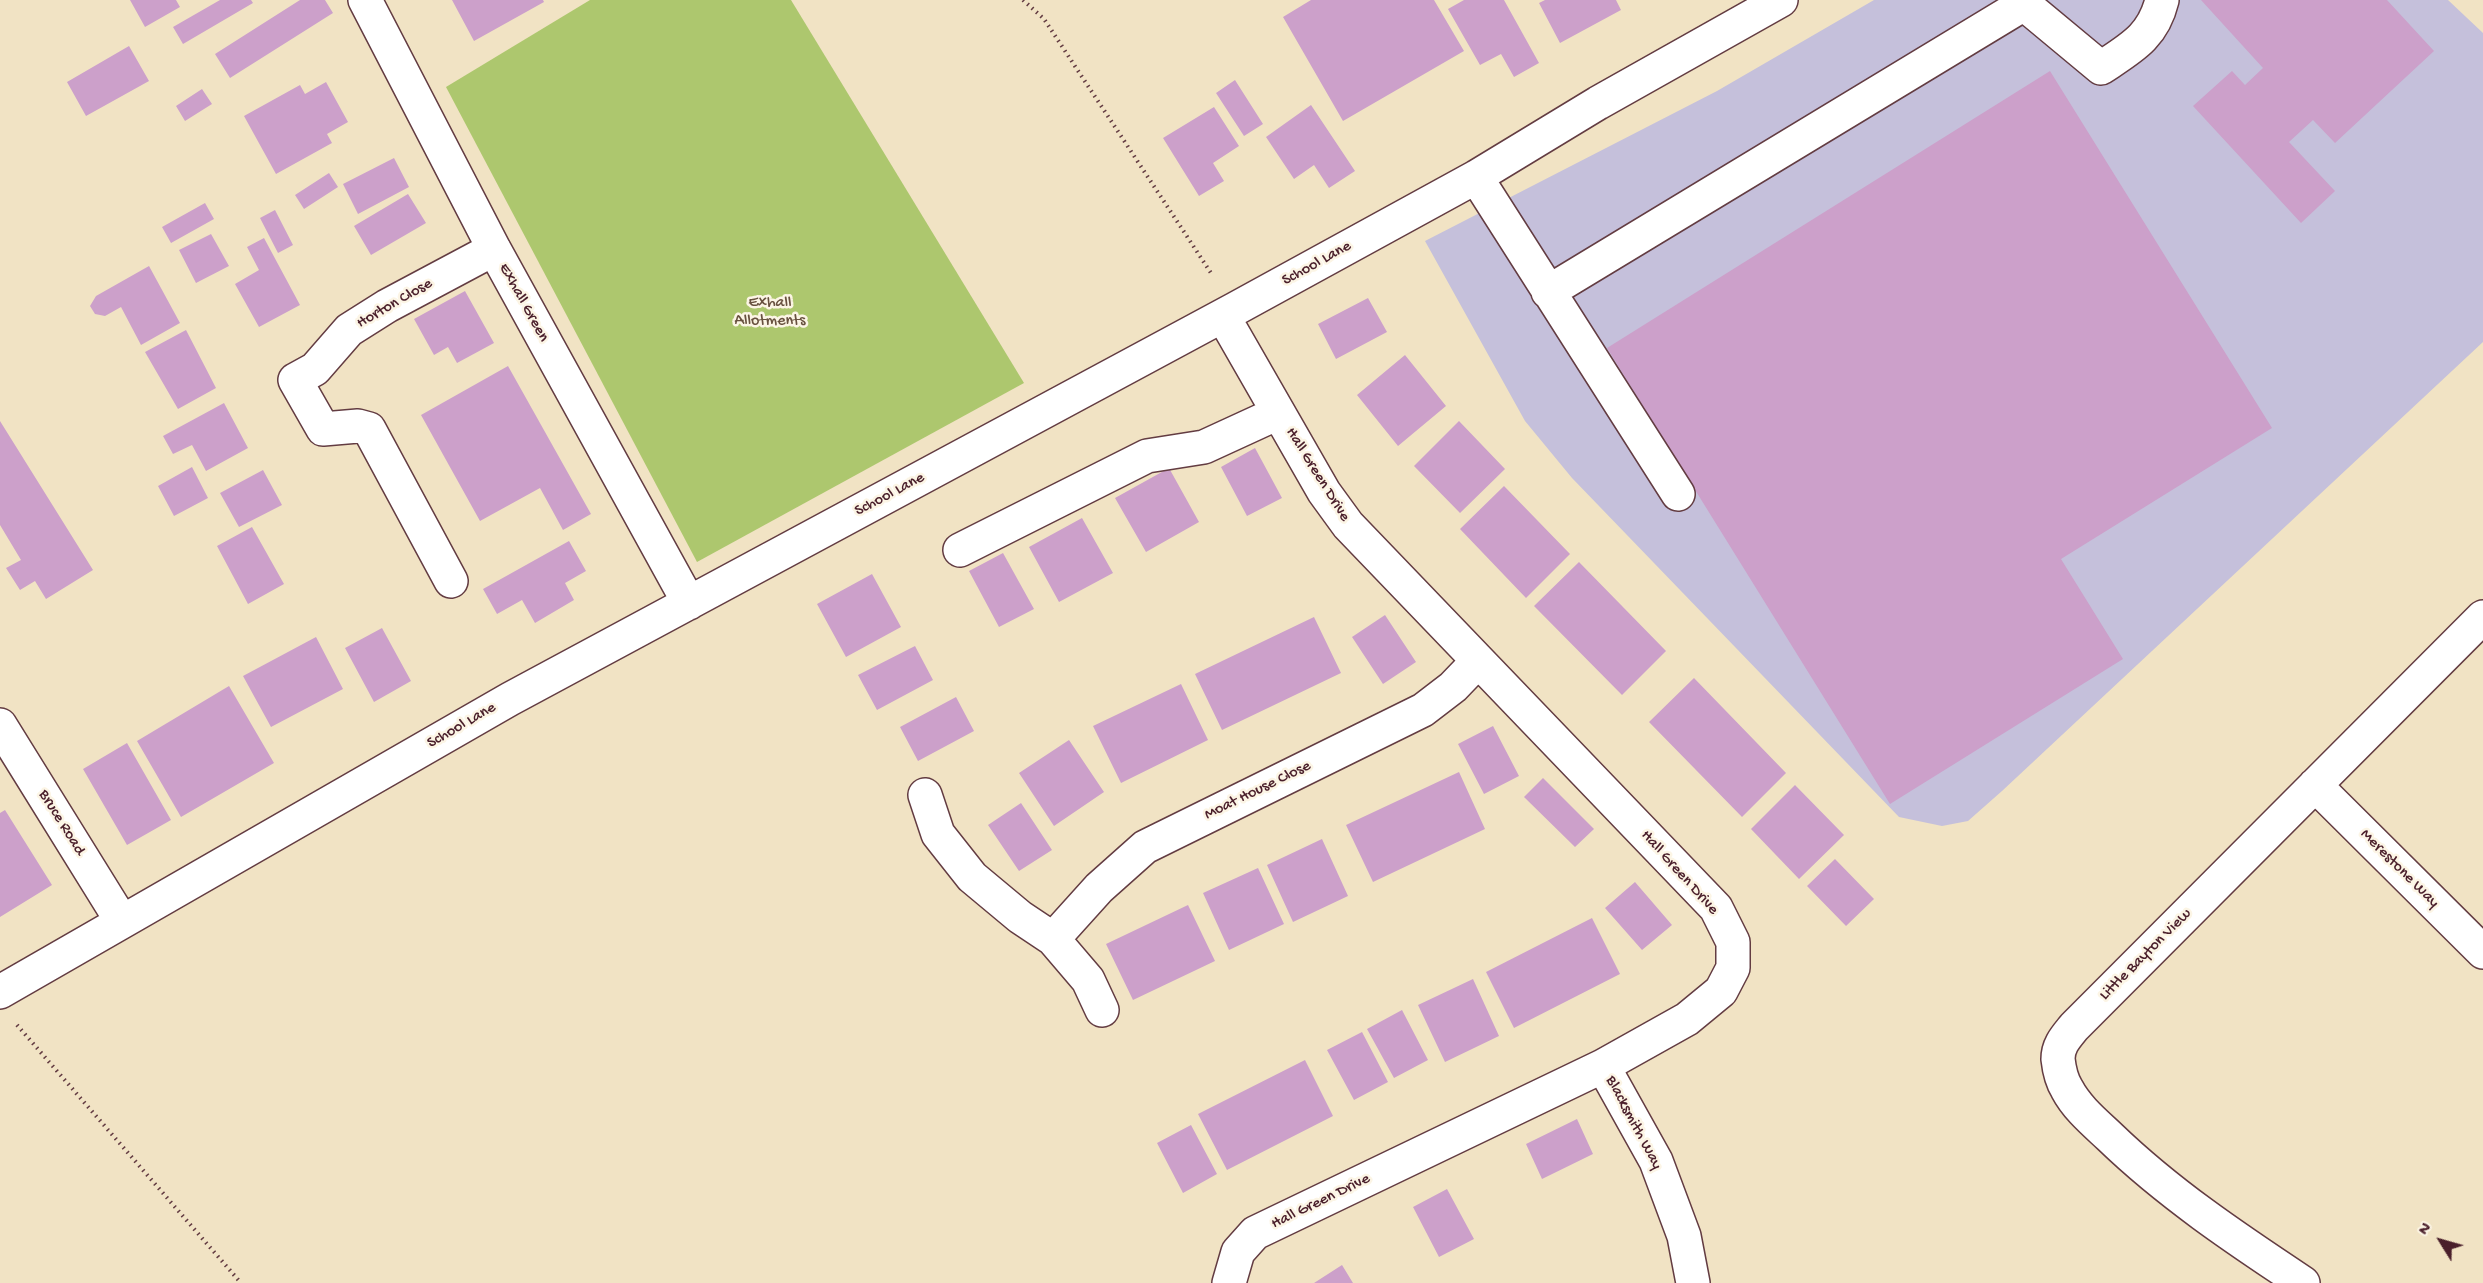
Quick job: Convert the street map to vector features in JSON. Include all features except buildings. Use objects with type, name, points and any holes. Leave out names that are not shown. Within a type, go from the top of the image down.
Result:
[{"type":"street","name":"Exhall Green","points":[[365,0],[494,249],[689,603]]},
{"type":"street","name":"School Lane","points":[[0,992],[121,920],[510,699],[1229,313],[1476,177],[1598,103],[1781,0]]},
{"type":"street","points":[[1548,292],[2023,2],[2101,68],[2135,46],[2156,21],[2162,0]]},
{"type":"street","points":[[1476,177],[1678,494]]},
{"type":"street","name":"Horton Close","points":[[451,581],[369,429],[358,426],[323,429],[295,380],[315,369],[350,330],[359,324],[387,306],[494,249]]},
{"type":"street","name":"Hall Green Drive","points":[[1228,1283],[1238,1252],[1255,1233],[1603,1066],[1687,1019],[1721,991],[1733,968],[1733,942],[1716,908],[1348,525],[1324,492],[1278,413],[1229,313]]},
{"type":"street","points":[[960,550],[1147,456],[1204,447],[1278,413]]},
{"type":"street","name":"Little Bayton View","points":[[2302,1283],[2224,1231],[2137,1163],[2085,1114],[2067,1089],[2058,1057],[2061,1043],[2074,1027],[2483,617]]},
{"type":"street","name":"Moat House Close","points":[[1053,939],[1099,888],[1145,847],[1424,710],[1453,687],[1478,662]]},
{"type":"street","name":"Bruce Road","points":[[0,725],[121,920]]},
{"type":"street","name":"Merestone Way","points":[[2315,785],[2483,952]]},
{"type":"street","points":[[925,795],[938,834],[972,877],[1020,917],[1053,939],[1088,980],[1102,1010]]},
{"type":"street","name":"Blacksmith Way","points":[[1603,1066],[1656,1161],[1684,1236],[1693,1283]]},
{"type":"path","points":[[1023,0],[1044,19],[1229,313]]},
{"type":"path","points":[[16,1023],[241,1283]]},
{"type":"shaded area","points":[[1874,0],[2448,0],[2483,33],[2483,342],[2002,791],[1968,821],[1942,826],[1899,817],[1572,478],[1525,421],[1425,241],[1717,91]]},
{"type":"green space","name":"Exhall Allotments","points":[[590,0],[791,0],[1024,383],[697,562],[446,87]]}]
